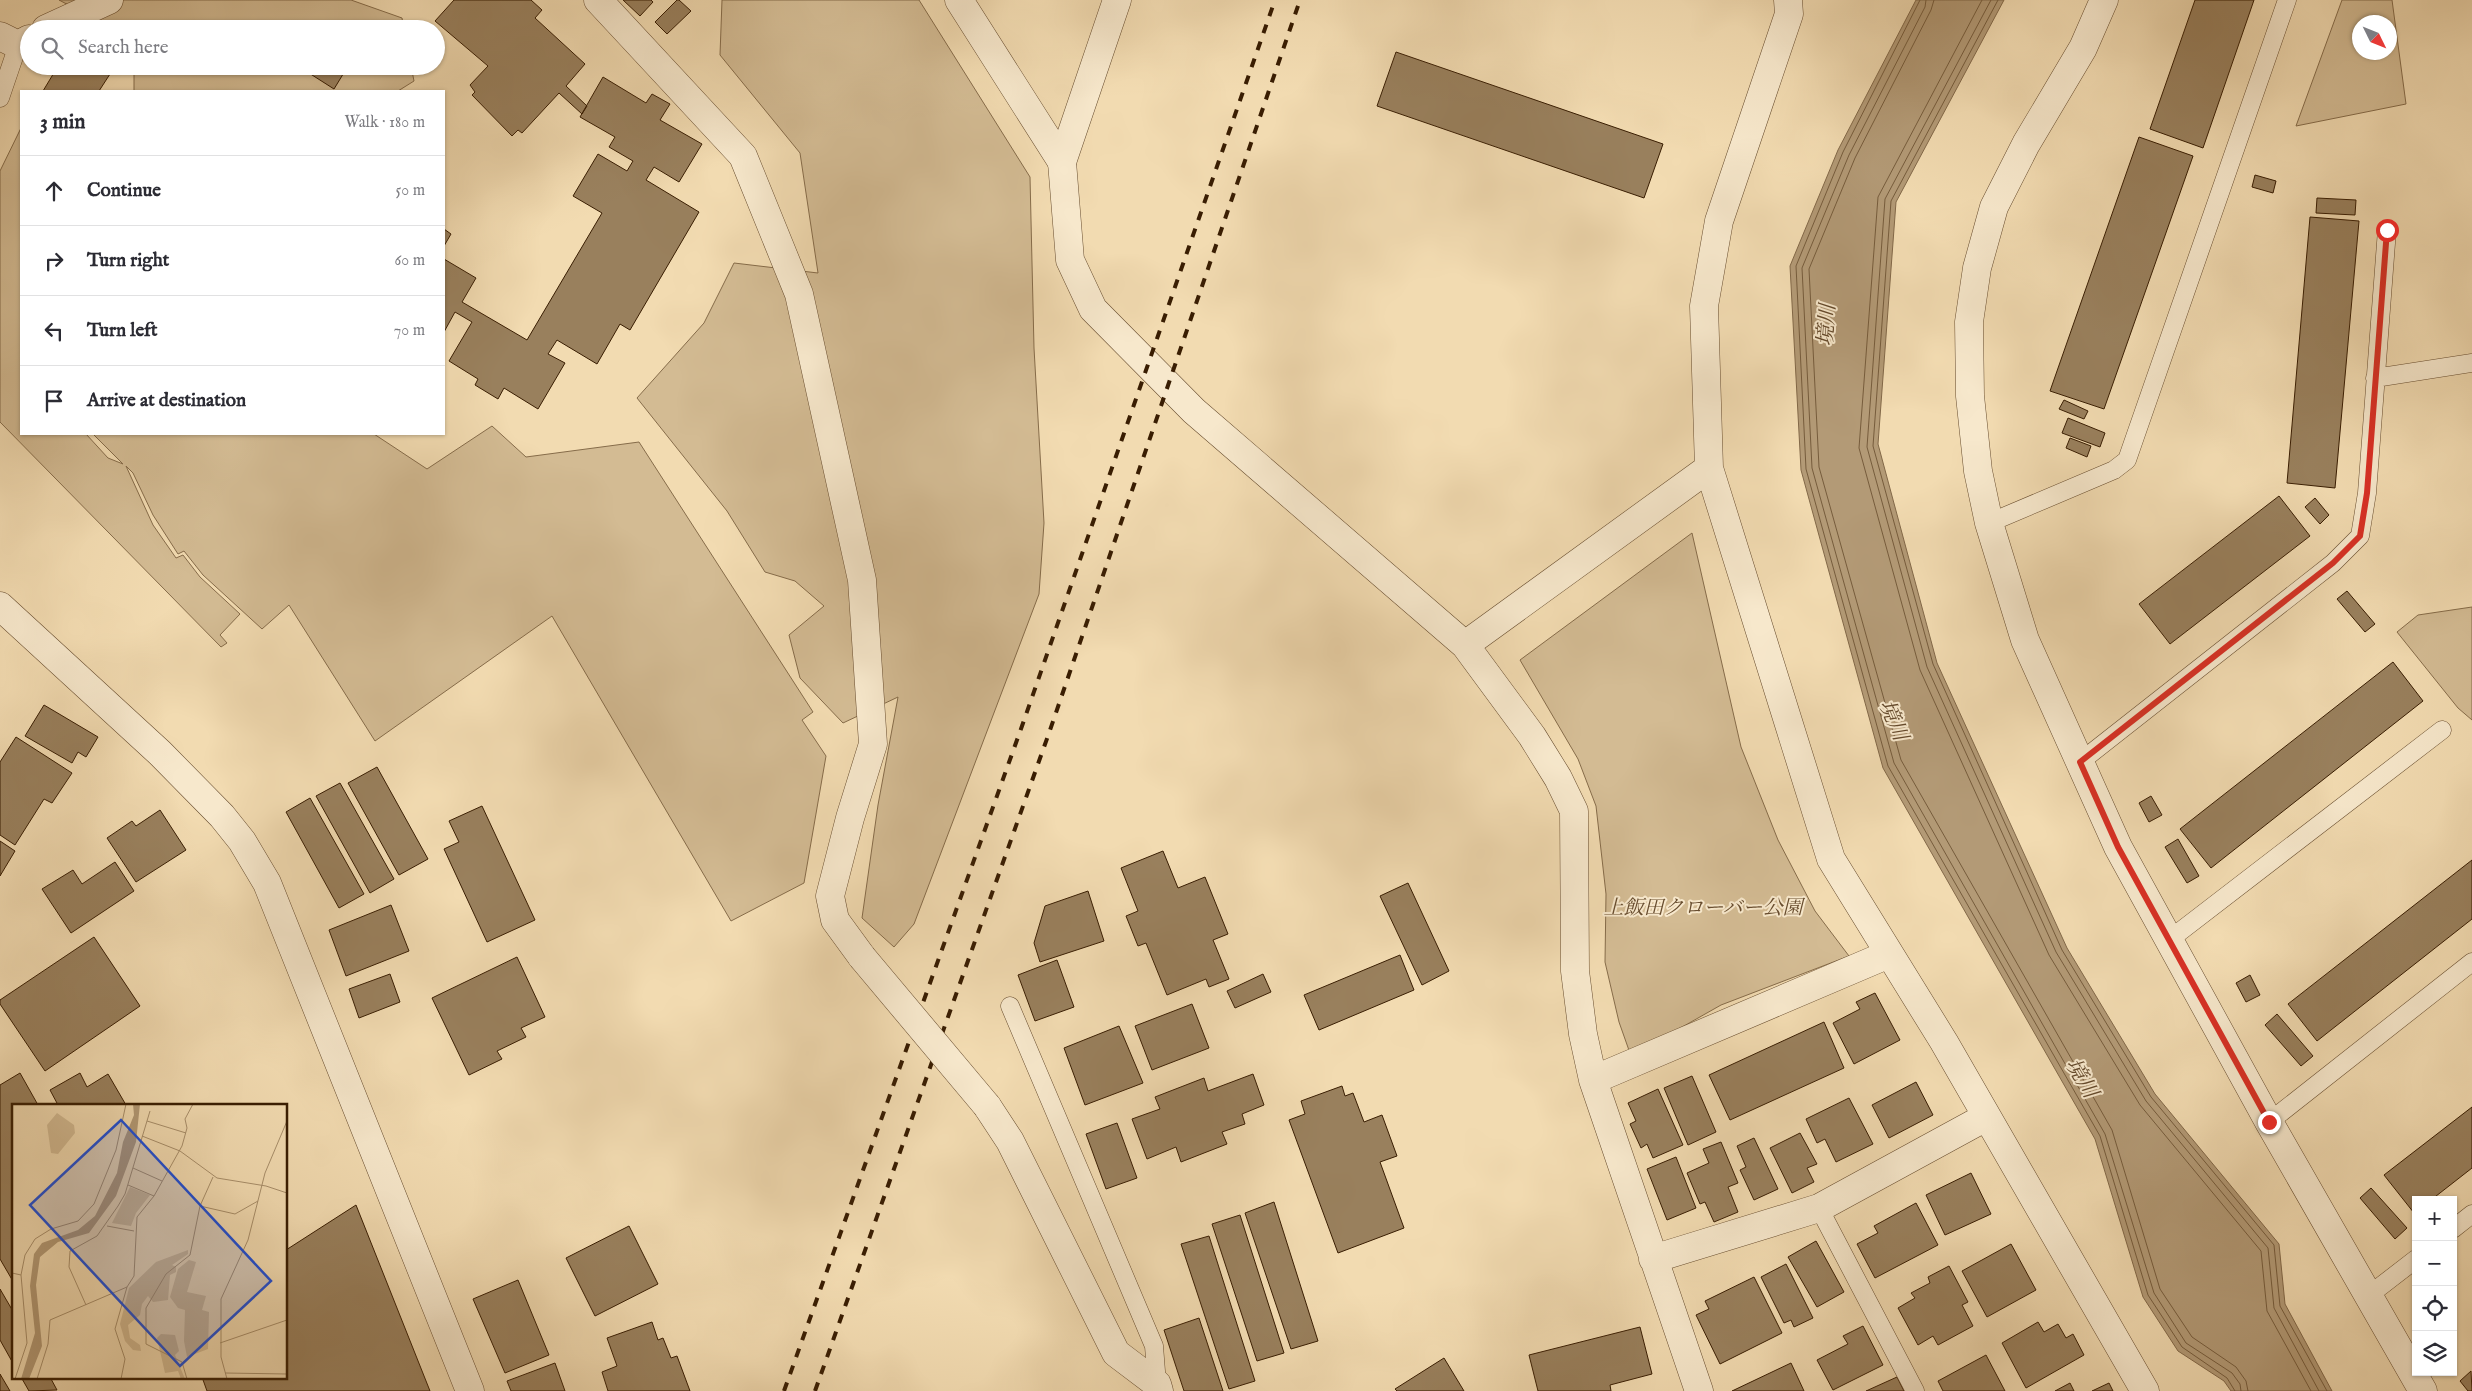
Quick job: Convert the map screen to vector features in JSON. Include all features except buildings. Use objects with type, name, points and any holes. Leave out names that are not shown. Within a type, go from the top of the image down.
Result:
[{"type":"street","points":[[66,20],[109,0]]},
{"type":"street","points":[[598,0],[743,156],[798,294],[862,580],[873,744],[850,818],[830,896],[835,920],[862,957],[987,1106],[1010,1141],[1116,1354],[1154,1389]]},
{"type":"street","points":[[960,0],[1062,162]]},
{"type":"street","points":[[1117,0],[1062,162],[1070,260],[1092,309],[1194,411],[1465,646],[1532,736],[1558,778],[1574,811],[1575,971],[1583,1034],[1593,1080],[1699,1391]]},
{"type":"street","points":[[1788,0],[1789,14],[1719,221],[1704,306],[1709,468],[1831,859],[1944,1042],[2145,1391]]},
{"type":"street","points":[[2104,0],[2083,48],[2026,144],[1994,207],[1977,268],[1969,322],[1970,396],[1978,471],[1989,523],[2025,640],[2118,847],[2269,1122],[2423,1391]]},
{"type":"street","points":[[1465,646],[1709,468]]},
{"type":"street","points":[[0,606],[160,753],[222,816],[242,840],[267,882],[470,1391]]},
{"type":"street","points":[[1593,1080],[1889,954]]},
{"type":"street","points":[[1654,1259],[1819,1208],[1986,1117]]},
{"type":"lane","points":[[1989,523],[2114,470],[2127,460],[2287,0]]},
{"type":"lane","points":[[0,98],[15,40]]},
{"type":"lane","points":[[2080,762],[2333,563],[2360,536],[2367,493],[2387,230]]},
{"type":"lane","points":[[2375,378],[2472,363]]},
{"type":"lane","points":[[2169,940],[2442,730]]},
{"type":"lane","points":[[2269,1122],[2472,962]]},
{"type":"lane","points":[[1010,1006],[1154,1346],[1154,1389]]},
{"type":"lane","points":[[1819,1208],[1915,1391]]},
{"type":"lane","points":[[2457,1226],[2472,1214]]},
{"type":"lane","points":[[2368,1296],[2412,1262]]},
{"type":"green space","points":[[59,0],[351,0],[402,18],[402,20],[97,20]]},
{"type":"green space","points":[[722,0],[919,0],[1030,177],[1034,348],[1044,523],[1039,594],[914,924],[894,947],[862,918],[878,805],[898,697],[843,723],[800,678],[789,635],[824,606],[795,581],[765,572],[727,511],[637,398],[704,323],[734,263],[818,273],[800,153],[720,55]]},
{"type":"green space","points":[[2342,0],[2392,0],[2394,15],[2352,15],[2352,60],[2397,60],[2397,37],[2406,104],[2296,126]]},
{"type":"green space","points":[[134,75],[413,75],[414,81],[400,90],[134,90]]},
{"type":"green space","points":[[20,130],[20,435],[87,435],[108,458],[123,464],[94,435],[376,435],[427,469],[492,426],[526,457],[639,442],[813,712],[802,720],[826,756],[804,883],[731,921],[552,616],[375,741],[289,605],[262,629],[203,575],[184,551],[178,554],[153,515],[133,473],[126,466],[153,525],[176,558],[183,555],[200,577],[240,614],[220,635],[227,643],[221,647],[0,422],[0,171]]},
{"type":"green space","name":"上飯田クローバー公園","points":[[1692,533],[1741,747],[1778,840],[1815,911],[1849,956],[1721,1005],[1631,1056],[1619,1022],[1605,962],[1606,894],[1596,806],[1578,759],[1520,660]]},
{"type":"green space","points":[[2472,607],[2472,720],[2458,708],[2397,632],[2418,615]]},
{"type":"water","name":"境川","points":[[1916,0],[2004,0],[1896,202],[1878,444],[1937,663],[2067,948],[2155,1094],[2279,1244],[2285,1304],[2332,1391],[2231,1391],[2224,1381],[2178,1351],[2143,1297],[2095,1139],[1883,768],[1801,470],[1790,266],[1838,150]]},
{"type":"railway","points":[[784,1391],[1022,726],[1275,0]]},
{"type":"railway","points":[[815,1391],[1049,733],[1300,0]]},
{"type":"route","points":[[2269,1122],[2118,847],[2080,762],[2333,563],[2360,536],[2367,493],[2387,230]]}]
